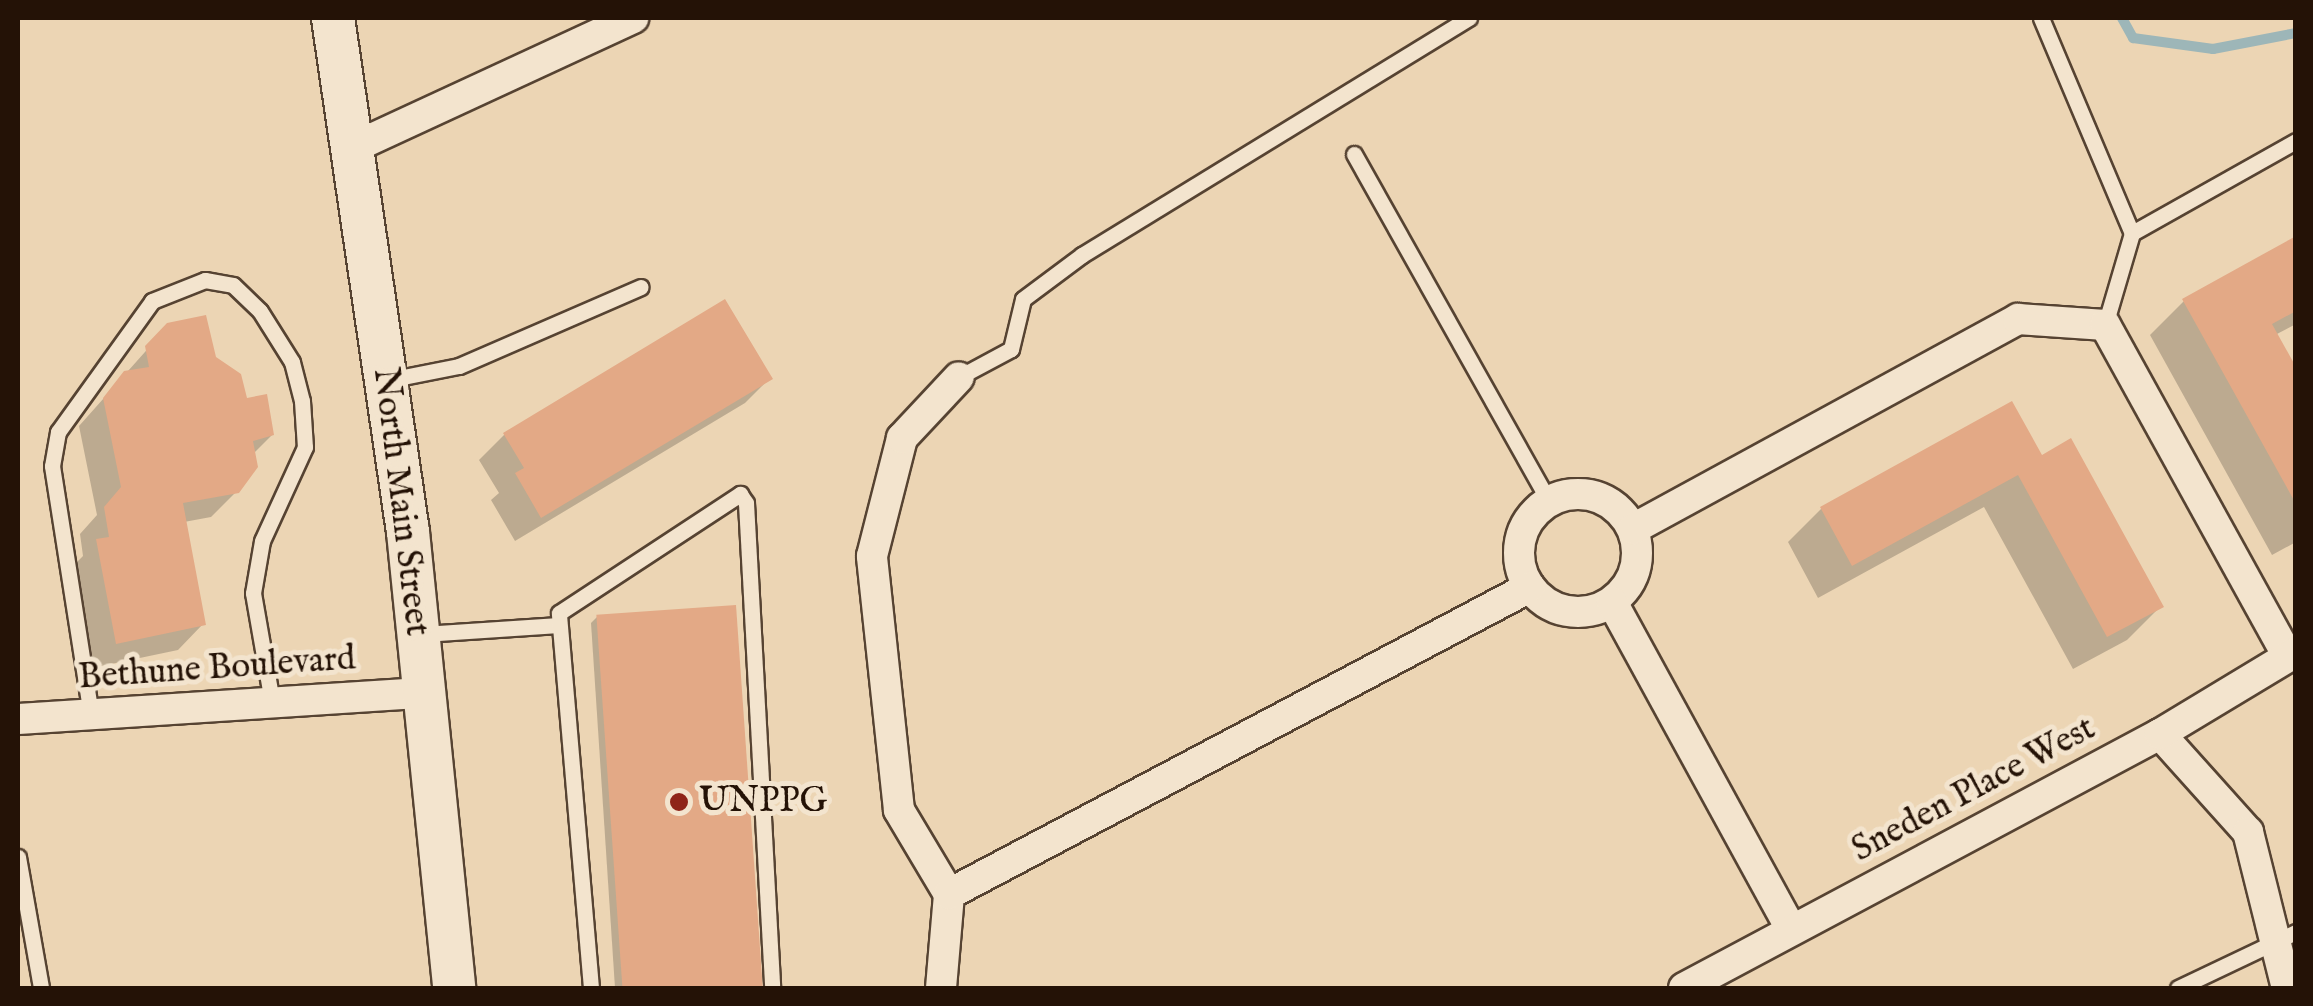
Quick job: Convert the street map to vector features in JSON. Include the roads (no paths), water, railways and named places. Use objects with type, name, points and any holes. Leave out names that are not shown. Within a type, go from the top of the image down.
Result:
[{"type":"main road","name":"North Main Street","points":[[334,18],[386,380],[454,988]]},
{"type":"street","points":[[352,148],[633,18]]},
{"type":"street","points":[[1633,528],[2018,319],[2105,325],[2292,654]]},
{"type":"street","points":[[941,988],[948,894],[899,810],[872,556],[902,438],[958,377]]},
{"type":"street","points":[[1573,493],[1591,494],[1608,501],[1633,528],[1636,569],[1612,602],[1572,612],[1552,607],[1530,587],[1518,558],[1520,539],[1527,522],[1550,503],[1573,493]]},
{"type":"street","points":[[948,894],[1530,587]]},
{"type":"street","points":[[1612,602],[1790,929]]},
{"type":"street","name":"Sneden Place West","points":[[1684,988],[2160,734],[2292,654]]},
{"type":"street","name":"Bethune Boulevard","points":[[18,719],[422,693]]},
{"type":"street","points":[[2160,734],[2248,832],[2285,936],[2287,988]]},
{"type":"lane","points":[[958,377],[1011,349],[1023,299],[1082,255],[1469,18]]},
{"type":"lane","points":[[2040,18],[2132,233],[2105,325]]},
{"type":"lane","points":[[2132,233],[2296,141]]},
{"type":"lane","points":[[1354,154],[1550,503]]},
{"type":"lane","points":[[91,714],[52,466],[58,432],[152,301],[205,280],[233,285],[260,311],[292,362],[302,401],[305,447],[262,541],[253,593],[272,702]]},
{"type":"lane","points":[[386,380],[459,366],[641,287]]},
{"type":"lane","points":[[591,988],[559,613],[740,494],[746,503],[772,988]]},
{"type":"lane","points":[[417,634],[558,625]]},
{"type":"lane","points":[[18,856],[41,988]]},
{"type":"lane","points":[[2178,988],[2285,936]]},
{"type":"waterway","points":[[2122,18],[2133,38],[2213,49],[2296,33]]},
{"type":"place","name":"UNPPG","points":[[679,802]]}]
